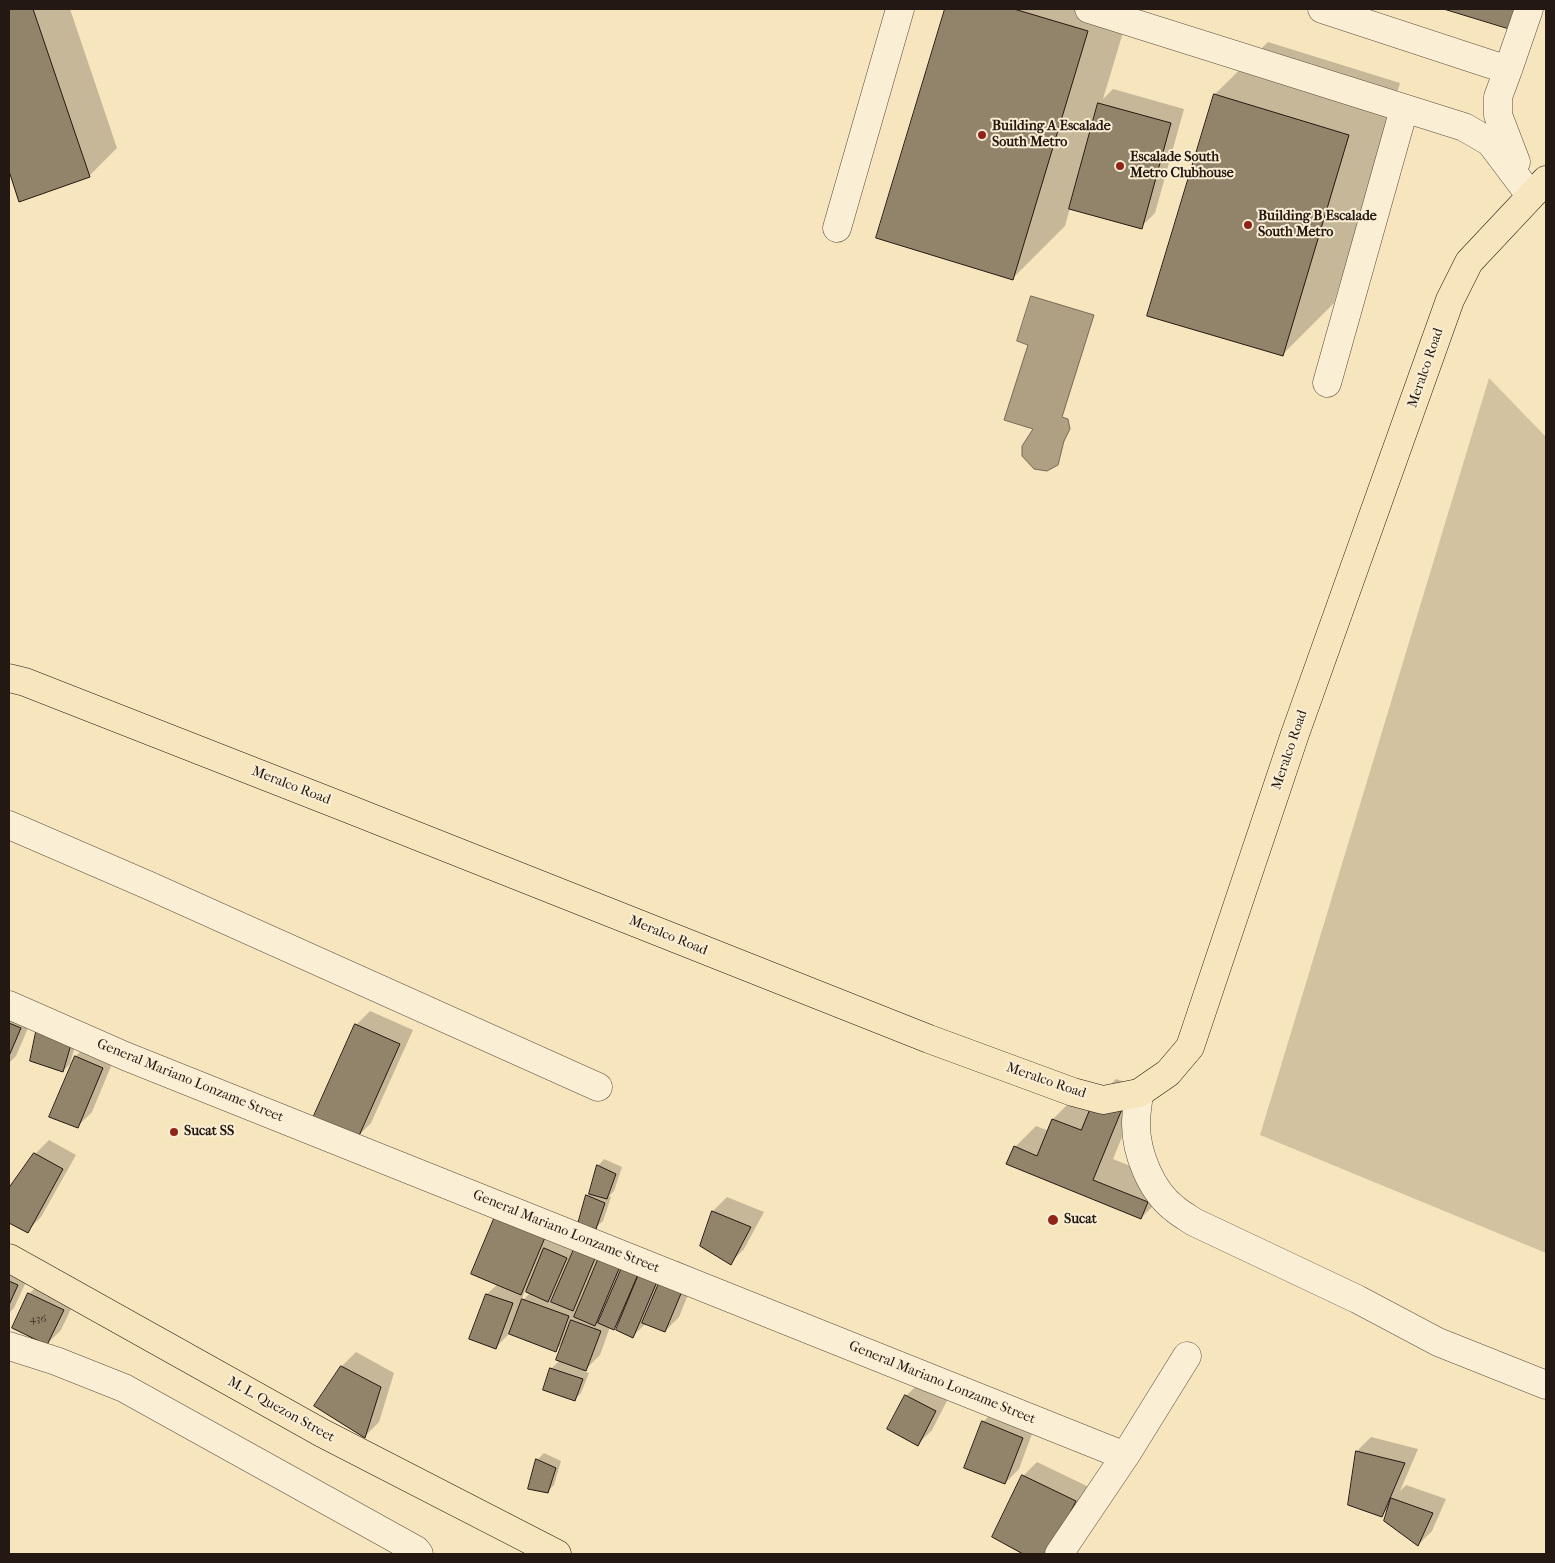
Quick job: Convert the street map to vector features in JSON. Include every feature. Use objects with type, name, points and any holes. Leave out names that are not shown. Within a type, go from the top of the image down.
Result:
[{"type":"main road","name":"Meralco Road","points":[[9,678],[25,682],[349,808],[938,1042],[1073,1092],[1102,1100],[1139,1093],[1168,1073],[1190,1047],[1295,734],[1450,300],[1469,262],[1538,188]]},
{"type":"main road","name":"M. L. Quezon Street","points":[[9,1258],[322,1433],[557,1554]]},
{"type":"street","points":[[837,228],[900,9]]},
{"type":"street","points":[[1089,9],[1464,127],[1490,142],[1538,188]]},
{"type":"street","points":[[1322,9],[1508,70]]},
{"type":"street","points":[[1529,9],[1498,97],[1498,115],[1538,188]]},
{"type":"street","points":[[1327,383],[1404,108]]},
{"type":"street","points":[[9,825],[150,886],[598,1087]]},
{"type":"street","name":"General Mariano Lonzame Street","points":[[9,1005],[125,1056],[1125,1456]]},
{"type":"street","points":[[1139,1093],[1136,1124],[1138,1144],[1145,1166],[1156,1189],[1174,1209],[1194,1222],[1357,1299],[1438,1342],[1546,1386]]},
{"type":"street","points":[[9,1346],[56,1360],[124,1388],[416,1550],[419,1554]]},
{"type":"street","points":[[1059,1554],[1125,1456],[1187,1356]]},
{"type":"shaded area","points":[[1031,296],[1094,315],[1062,417],[1068,419],[1070,429],[1064,441],[1058,465],[1047,471],[1034,469],[1022,456],[1022,446],[1033,429],[1004,420],[1028,345],[1017,341]]},
{"type":"shaded area","points":[[1489,378],[1546,437],[1546,1253],[1260,1135]]},
{"type":"building","points":[[9,9],[33,9],[90,177],[19,202],[9,171]]},
{"type":"building","name":"Building A Escalade South Metro","points":[[945,9],[1014,9],[1088,31],[1013,280],[876,238]]},
{"type":"building","points":[[1444,9],[1523,9],[1517,31]]},
{"type":"building","name":"Building B Escalade South Metro","points":[[1214,94],[1349,135],[1283,356],[1147,316]]},
{"type":"building","name":"Escalade South Metro Clubhouse","points":[[1098,103],[1171,123],[1142,229],[1069,209]]},
{"type":"building","points":[[9,1023],[21,1028],[9,1056]]},
{"type":"building","points":[[355,1024],[400,1044],[358,1138],[313,1118]]},
{"type":"building","points":[[36,1032],[72,1041],[63,1072],[30,1061]]},
{"type":"building","points":[[75,1056],[103,1068],[78,1128],[49,1117]]},
{"type":"building","points":[[1094,1100],[1122,1109],[1093,1180],[1148,1202],[1141,1219],[1006,1164],[1014,1146],[1037,1156],[1052,1119],[1081,1130]]},
{"type":"building","points":[[34,1153],[63,1169],[28,1233],[9,1223],[9,1188]]},
{"type":"building","points":[[597,1165],[616,1174],[607,1199],[589,1194]]},
{"type":"building","points":[[586,1195],[605,1203],[596,1229],[578,1224]]},
{"type":"building","points":[[712,1211],[751,1227],[731,1265],[700,1246]]},
{"type":"building","points":[[496,1214],[546,1235],[521,1295],[471,1274]]},
{"type":"building","points":[[575,1247],[596,1256],[573,1311],[551,1302]]},
{"type":"building","points":[[544,1248],[567,1258],[548,1302],[526,1292]]},
{"type":"building","points":[[600,1255],[621,1264],[595,1326],[574,1317]]},
{"type":"building","points":[[624,1263],[640,1270],[614,1330],[598,1323]]},
{"type":"building","points":[[641,1269],[659,1277],[633,1338],[616,1330]]},
{"type":"building","points":[[663,1274],[685,1284],[665,1332],[642,1323]]},
{"type":"building","points":[[9,1281],[18,1285],[9,1305]]},
{"type":"building","points":[[28,1293],[64,1310],[47,1345],[12,1328]]},
{"type":"building","points":[[486,1294],[513,1303],[496,1349],[469,1339]]},
{"type":"building","points":[[522,1299],[569,1316],[556,1352],[509,1334]]},
{"type":"building","points":[[571,1320],[601,1331],[586,1371],[556,1360]]},
{"type":"building","points":[[341,1366],[381,1387],[365,1438],[314,1406]]},
{"type":"building","points":[[550,1368],[583,1379],[575,1401],[543,1390]]},
{"type":"building","points":[[905,1395],[936,1411],[918,1446],[887,1429]]},
{"type":"building","points":[[982,1421],[1023,1438],[1005,1484],[964,1468]]},
{"type":"building","points":[[1356,1451],[1405,1463],[1382,1517],[1348,1505]]},
{"type":"building","points":[[536,1459],[556,1468],[548,1493],[528,1489]]},
{"type":"building","points":[[1022,1475],[1076,1501],[1050,1554],[1023,1554],[992,1537]]},
{"type":"building","points":[[1391,1498],[1433,1513],[1418,1546],[1384,1521]]},
{"type":"place","name":"Building A Escalade South Metro","points":[[982,135]]},
{"type":"place","name":"Escalade South Metro Clubhouse","points":[[1120,166]]},
{"type":"place","name":"Building B Escalade South Metro","points":[[1248,225]]},
{"type":"place","name":"Sucat SS","points":[[174,1132]]},
{"type":"place","name":"Sucat","points":[[1053,1220]]}]
